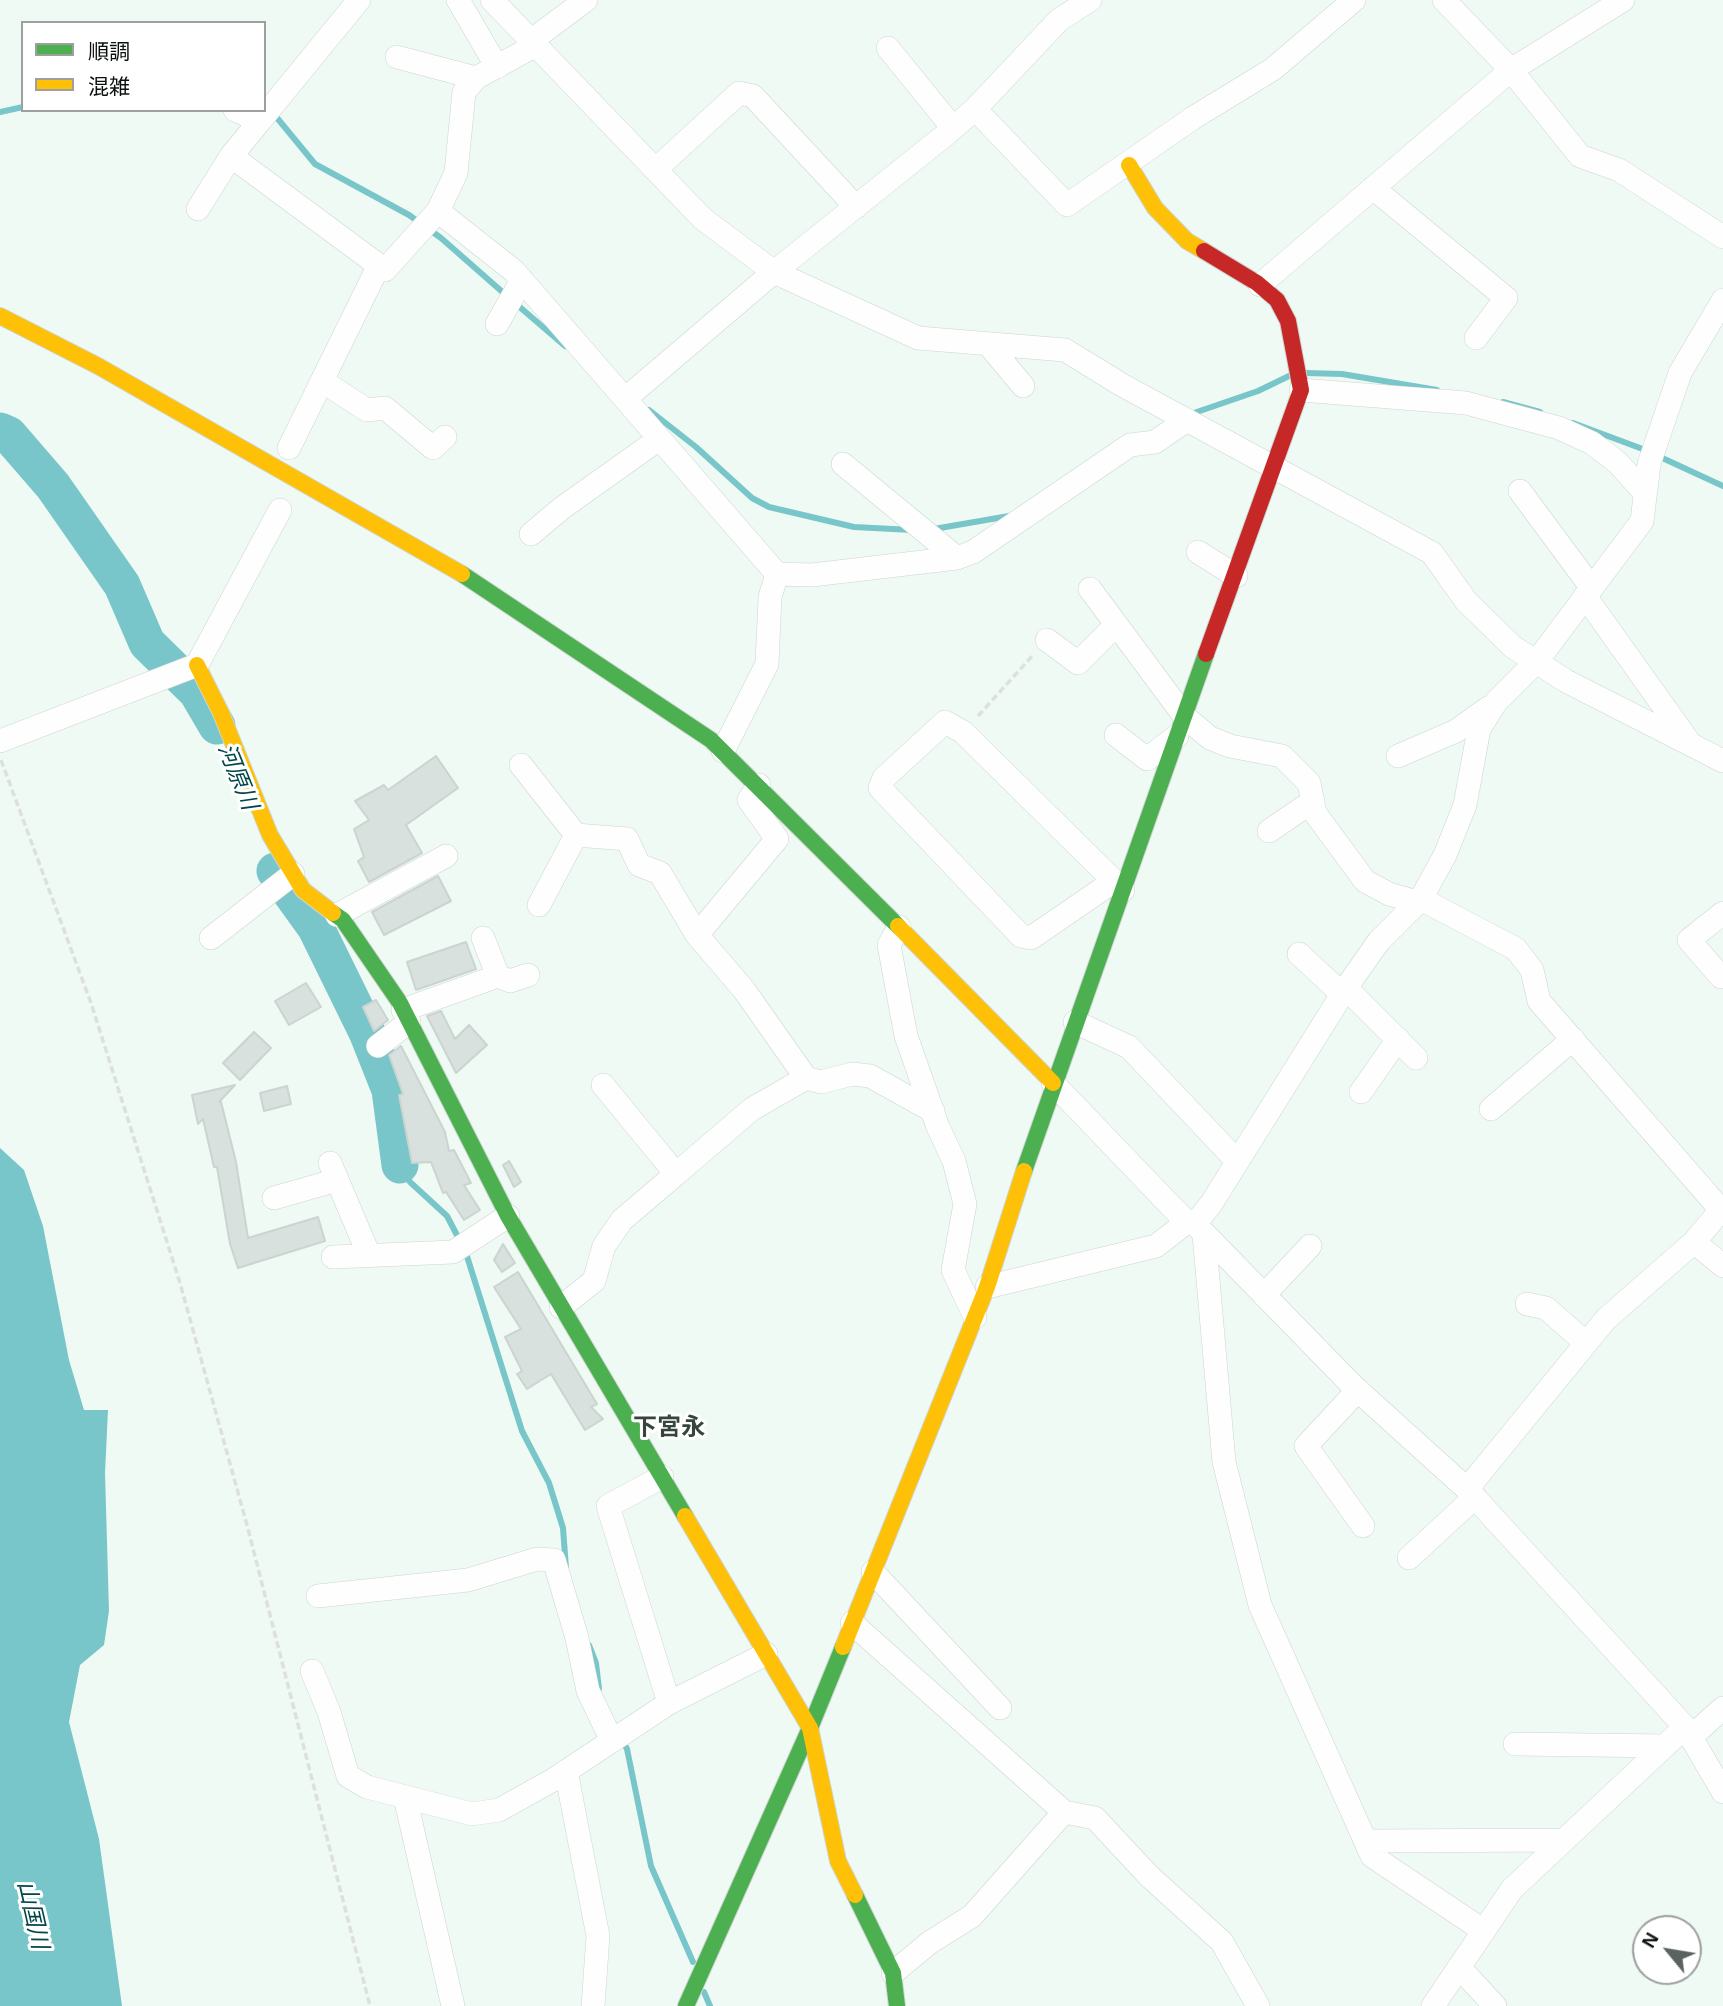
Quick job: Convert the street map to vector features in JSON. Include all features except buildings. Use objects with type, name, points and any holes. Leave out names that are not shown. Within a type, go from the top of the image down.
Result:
[{"type":"street","points":[[458,0],[497,66]]},
{"type":"street","points":[[492,0],[703,219],[774,272],[918,338],[1065,350],[1187,421],[1432,553],[1466,601],[1513,647],[1588,693],[1711,753]]},
{"type":"street","points":[[231,156],[385,270],[438,211],[456,173],[464,92],[476,78],[534,43],[586,0]]},
{"type":"street","points":[[625,399],[774,272],[953,128],[975,109],[1059,20],[1090,0]]},
{"type":"street","points":[[975,109],[1066,205],[1129,165],[1194,118],[1273,69],[1354,0]]},
{"type":"street","points":[[1444,0],[1511,70],[1580,156],[1619,170],[1723,237]]},
{"type":"street","points":[[1260,285],[1511,70],[1623,0]]},
{"type":"street","points":[[198,209],[231,156],[350,3]]},
{"type":"street","points":[[888,48],[953,128]]},
{"type":"street","points":[[397,57],[476,78]]},
{"type":"street","points":[[656,169],[738,93],[753,96],[856,207]]},
{"type":"street","points":[[240,112],[260,121]]},
{"type":"street","points":[[686,2006],[810,1728],[987,1287],[1119,886],[1181,726],[1276,467],[1301,390],[1288,321],[1277,300],[1260,285],[1187,241],[1156,208],[1129,165]]},
{"type":"street","points":[[1373,188],[1506,298],[1476,338]]},
{"type":"street","points":[[438,211],[514,271],[777,574],[812,575],[957,558],[973,552],[1130,446],[1155,442],[1187,421]]},
{"type":"street","points":[[289,448],[379,265]]},
{"type":"street","points":[[497,324],[522,280]]},
{"type":"street","points":[[1398,756],[1456,731],[1496,702],[1537,661],[1642,521],[1649,464],[1680,373],[1723,300]]},
{"type":"street","points":[[0,316],[98,366],[486,588],[657,701],[723,751],[1358,1390],[1471,1493],[1688,1732],[1723,1792]]},
{"type":"street","points":[[988,344],[1023,386]]},
{"type":"street","points":[[322,381],[367,410],[385,408],[433,448],[445,437]]},
{"type":"street","points":[[1301,390],[1466,403],[1559,428],[1592,443],[1617,463],[1645,493]]},
{"type":"street","points":[[531,534],[562,508],[659,439]]},
{"type":"street","points":[[843,464],[957,558]]},
{"type":"street","points":[[1520,491],[1588,592],[1711,753]]},
{"type":"street","points":[[0,741],[197,665],[280,510]]},
{"type":"street","points":[[1198,552],[1236,576]]},
{"type":"street","points":[[723,751],[767,664],[770,597],[777,574]]},
{"type":"street","points":[[1090,589],[1181,726],[1230,746],[1282,756],[1309,783],[1315,813],[1366,881],[1389,894],[1419,901],[1516,949],[1532,970],[1539,1001],[1722,1210],[1694,1242],[1606,1319],[1471,1493],[1409,1558]]},
{"type":"street","points":[[1047,640],[1078,663],[1116,625]]},
{"type":"street","points":[[197,665],[221,713],[270,835],[303,890],[343,920],[406,1016],[508,1216],[810,1728],[838,1861],[893,1973],[897,2006]]},
{"type":"street","points":[[987,1287],[1156,1246],[1195,1227],[1344,991],[1379,941],[1419,901],[1445,855],[1465,806],[1479,729],[1496,702]]},
{"type":"street","points":[[945,722],[963,732],[1119,886],[1031,938],[1021,936],[880,788],[884,778],[945,722]]},
{"type":"street","points":[[1116,735],[1146,759],[1181,726]]},
{"type":"street","points":[[522,765],[576,835],[627,839],[639,865],[660,873],[697,934],[744,990],[806,1078],[821,1082],[852,1074],[870,1076],[933,1111]]},
{"type":"street","points":[[697,934],[777,839],[749,800],[759,785]]},
{"type":"street","points":[[1269,831],[1313,801]]},
{"type":"street","points":[[540,905],[576,835]]},
{"type":"street","points":[[337,915],[446,856]]},
{"type":"street","points":[[211,938],[293,874]]},
{"type":"street","points":[[1721,977],[1689,940],[1723,913]]},
{"type":"street","points":[[899,927],[889,945],[906,1036],[954,1161],[965,1203],[953,1270],[975,1317]]},
{"type":"street","points":[[483,939],[498,976],[510,981],[528,975]]},
{"type":"street","points":[[1299,954],[1344,991],[1416,1058]]},
{"type":"street","points":[[378,1046],[406,1016],[498,976]]},
{"type":"street","points":[[1075,1022],[1129,1047],[1237,1161]]},
{"type":"street","points":[[1491,1109],[1573,1039]]},
{"type":"street","points":[[1361,1092],[1398,1040]]},
{"type":"street","points":[[561,1307],[594,1282],[604,1246],[622,1220],[752,1109],[806,1078]]},
{"type":"street","points":[[603,1085],[676,1174]]},
{"type":"street","points":[[274,1198],[333,1171],[369,1255]]},
{"type":"street","points":[[332,1257],[453,1252],[508,1216]]},
{"type":"street","points":[[1195,1227],[1224,1462],[1260,1605],[1373,1856],[1484,1931]]},
{"type":"street","points":[[1694,1242],[1723,1266]]},
{"type":"street","points":[[1264,1294],[1310,1246]]},
{"type":"street","points":[[1527,1304],[1546,1308],[1586,1343]]},
{"type":"street","points":[[1358,1390],[1306,1446],[1363,1527]]},
{"type":"street","points":[[662,1477],[608,1506],[669,1703]]},
{"type":"street","points":[[318,1596],[468,1580],[537,1559],[554,1560],[588,1692],[612,1741]]},
{"type":"street","points":[[873,1572],[1000,1708]]},
{"type":"street","points":[[852,1623],[1064,1812],[1095,1818],[1149,1876],[1222,1942],[1258,2006]]},
{"type":"street","points":[[312,1671],[329,1712],[348,1776],[367,1787],[472,1814],[499,1810],[566,1772],[669,1703],[766,1654]]},
{"type":"street","points":[[1433,2006],[1512,1889],[1665,1746],[1723,1709]]},
{"type":"street","points":[[1515,1744],[1665,1746]]},
{"type":"street","points":[[566,1772],[598,1936],[593,2006]]},
{"type":"street","points":[[405,1797],[453,2006]]},
{"type":"street","points":[[893,1973],[929,1943],[972,1916],[1064,1812]]},
{"type":"street","points":[[1366,1841],[1564,1840]]},
{"type":"street","points":[[1459,1968],[1495,2006]]},
{"type":"path","points":[[963,732],[1047,640]]},
{"type":"path","points":[[0,757],[91,1003],[180,1283],[247,1525],[370,2006]]},
{"type":"water","name":"山国川","points":[[0,1148],[24,1170],[43,1226],[69,1360],[84,1410],[108,1410],[105,1473],[109,1611],[104,1645],[80,1665],[69,1722],[99,1839],[122,2006],[0,2006]]},
{"type":"waterway","points":[[0,112],[21,107]]},
{"type":"waterway","points":[[273,113],[315,164],[409,215],[441,238],[507,296]]},
{"type":"waterway","points":[[515,303],[565,346]]},
{"type":"waterway","points":[[1306,373],[1342,374],[1437,390]]},
{"type":"waterway","points":[[1191,414],[1258,391],[1289,376]]},
{"type":"waterway","points":[[1503,402],[1540,412]]},
{"type":"waterway","points":[[649,410],[696,447],[752,498],[769,507],[854,527],[912,530]]},
{"type":"waterway","points":[[1573,423],[1648,451]]},
{"type":"waterway","name":"河原川","points":[[0,431],[9,435],[53,486],[122,585],[147,643],[197,692],[217,726]]},
{"type":"waterway","points":[[1658,456],[1723,486]]},
{"type":"waterway","points":[[934,529],[1009,516]]},
{"type":"waterway","name":"河原川","points":[[275,871],[316,928],[367,1032],[390,1090],[400,1165]]},
{"type":"waterway","points":[[400,1165],[410,1182],[447,1216],[460,1241]]},
{"type":"waterway","points":[[465,1250],[522,1431],[549,1483],[563,1528],[566,1568]]},
{"type":"waterway","points":[[589,1645],[596,1663],[599,1689]]},
{"type":"waterway","points":[[622,1740],[627,1749],[651,1866],[693,1962]]},
{"type":"waterway","points":[[704,1992],[710,2006]]},
{"type":"traffic: fast","points":[[462,574],[711,740],[898,926]]},
{"type":"traffic: fast","points":[[1024,1171],[1206,654]]},
{"type":"traffic: fast","points":[[333,913],[343,920],[400,1003],[508,1216],[685,1516]]},
{"type":"traffic: fast","points":[[686,2006],[810,1728],[843,1647]]},
{"type":"traffic: fast","points":[[855,1895],[893,1973],[897,2006]]},
{"type":"traffic: slow","points":[[1129,165],[1155,208],[1187,241],[1204,251]]},
{"type":"traffic: slow","points":[[0,316],[98,366],[462,574]]},
{"type":"traffic: slow","points":[[197,665],[221,713],[270,835],[303,890],[333,913]]},
{"type":"traffic: slow","points":[[898,926],[1053,1083]]},
{"type":"traffic: slow","points":[[843,1647],[987,1287],[1024,1171]]},
{"type":"traffic: slow","points":[[685,1516],[810,1728],[838,1861],[855,1895]]},
{"type":"traffic: jam","points":[[1204,251],[1257,283],[1277,300],[1288,321],[1301,390],[1206,654]]},
{"type":"district","name":"下宮永","points":[[669,1428]]}]
